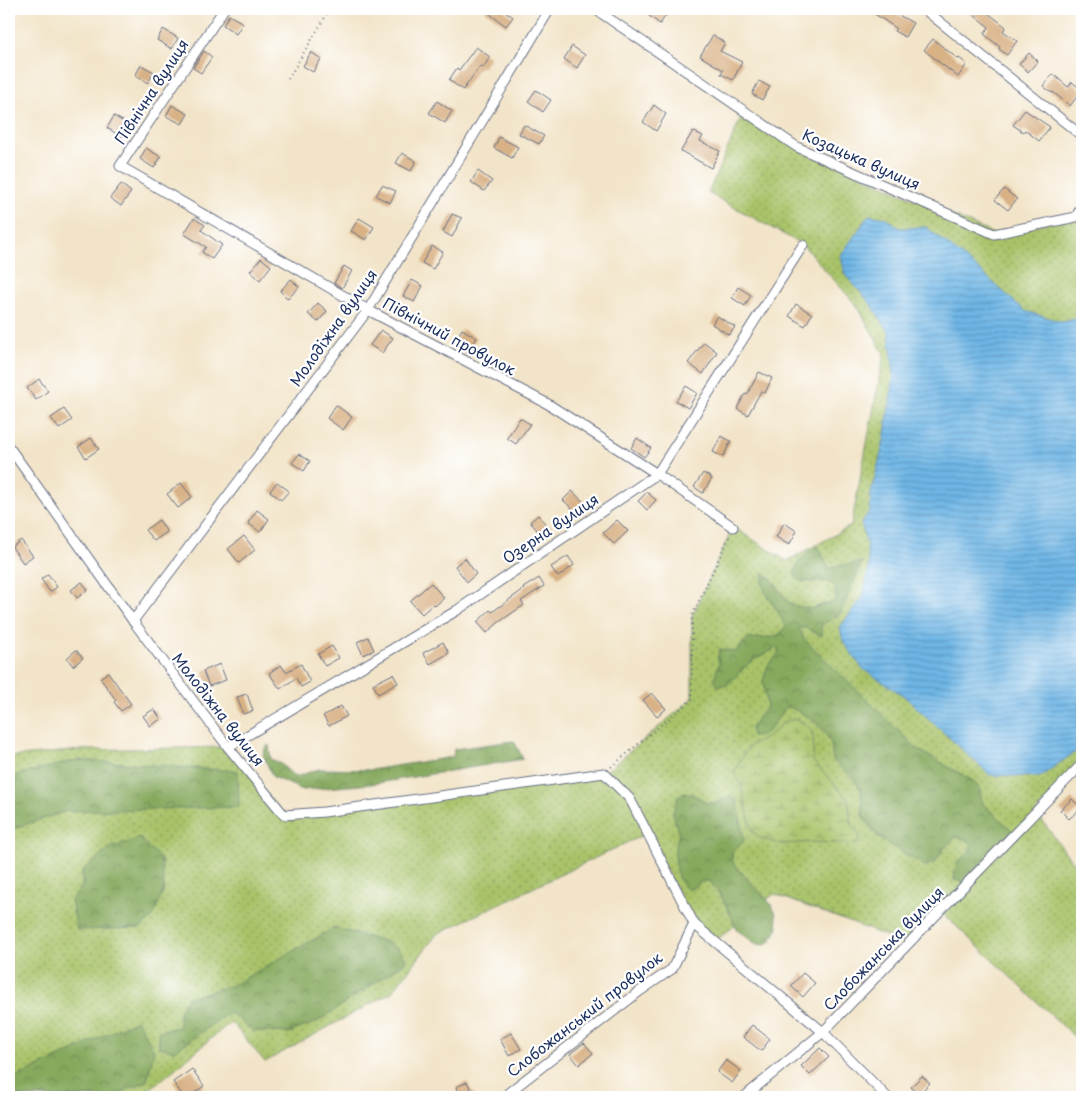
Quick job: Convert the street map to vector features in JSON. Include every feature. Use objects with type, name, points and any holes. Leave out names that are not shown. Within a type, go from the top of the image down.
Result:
[{"type":"street","name":"Північна вулиця","points":[[120,166],[224,9]]},
{"type":"street","name":"Молодіжна вулиця","points":[[132,621],[368,310],[550,9]]},
{"type":"street","name":"Козацька вулиця","points":[[595,9],[797,147],[994,234],[1076,217],[1082,206]]},
{"type":"street","points":[[924,9],[1082,136]]},
{"type":"street","name":"Північний провулок","points":[[120,166],[368,310],[548,404],[657,474],[733,527]]},
{"type":"street","name":"Озерна вулиця","points":[[228,747],[456,611],[657,474],[803,245]]},
{"type":"street","name":"Молодіжна вулиця","points":[[9,447],[132,621],[228,747],[284,815],[324,812],[604,773]]},
{"type":"street","name":"Слобожанська вулиця","points":[[744,1097],[823,1032],[1082,764]]},
{"type":"street","points":[[604,773],[630,799],[694,924],[823,1032],[887,1097]]},
{"type":"street","name":"Слобожанський провулок","points":[[503,1097],[640,991],[672,969],[694,924]]},
{"type":"path","points":[[288,79],[330,9]]},
{"type":"path","points":[[604,773],[692,699],[692,616],[733,527]]},
{"type":"green space","points":[[744,111],[797,147],[994,234],[1076,217],[1082,206],[1082,764],[1036,812],[1082,875],[1082,1044],[940,911],[908,944],[774,894],[714,942],[694,924],[647,833],[437,934],[392,992],[265,1062],[231,1022],[139,1097],[9,1097],[9,757],[80,750],[228,747],[284,815],[604,773],[692,699],[692,616],[733,527],[787,561],[851,526],[884,354],[858,307],[803,245],[708,193]]},
{"type":"green space","points":[[818,546],[829,568],[862,562],[840,614],[821,627],[822,636],[806,628],[799,628],[804,639],[917,749],[973,781],[979,788],[983,804],[1014,832],[963,881],[954,880],[956,864],[969,852],[972,844],[965,839],[956,837],[944,848],[935,863],[925,866],[879,838],[863,817],[861,789],[851,776],[833,760],[831,744],[819,725],[787,706],[769,730],[761,735],[752,736],[751,728],[767,706],[763,681],[768,665],[778,654],[778,647],[750,662],[727,685],[718,686],[714,679],[719,664],[718,656],[720,649],[736,652],[747,639],[772,637],[780,634],[786,626],[764,589],[762,582],[764,574],[771,578],[787,601],[793,605],[810,609],[835,601],[835,586],[831,583],[802,581],[795,577],[795,571],[799,562]]},
{"type":"green space","points":[[796,719],[808,726],[811,731],[813,736],[813,761],[848,799],[851,822],[860,836],[858,844],[814,842],[781,844],[763,839],[755,834],[751,826],[741,786],[734,772],[744,754],[752,745],[768,737],[783,723]]},
{"type":"green space","points":[[514,741],[523,759],[371,784],[303,790],[273,777],[263,755],[265,748],[269,745],[271,759],[281,764],[295,777],[319,769],[370,770],[453,757],[454,749]]},
{"type":"green space","points":[[78,760],[238,771],[239,807],[67,811],[9,830],[9,777]]},
{"type":"green space","points":[[685,792],[700,798],[706,803],[715,803],[730,796],[737,801],[744,841],[732,852],[732,860],[736,867],[771,904],[775,911],[778,927],[771,941],[764,945],[756,944],[737,930],[724,901],[710,881],[702,881],[689,890],[682,885],[676,871],[675,846],[679,836],[673,813],[678,797]]},
{"type":"green space","points":[[140,838],[161,859],[164,889],[153,917],[140,928],[77,930],[71,900],[82,887],[82,871],[110,848]]},
{"type":"green space","points":[[334,928],[384,941],[398,949],[407,961],[317,1022],[288,1033],[254,1031],[229,1012],[175,1051],[159,1047],[158,1031],[179,1027],[179,1012],[187,998],[233,985]]},
{"type":"green space","points":[[137,1020],[154,1050],[147,1081],[111,1097],[9,1097],[9,1081]]},
{"type":"water","points":[[869,215],[887,218],[900,228],[926,227],[979,270],[1025,311],[1063,322],[1082,317],[1082,640],[1080,702],[1082,747],[1040,777],[990,775],[904,696],[862,668],[843,641],[840,627],[863,597],[869,567],[866,542],[861,523],[870,511],[871,493],[884,441],[894,375],[889,332],[871,304],[845,275],[841,255]]},
{"type":"building","points":[[483,9],[502,9],[513,17],[506,26]]},
{"type":"building","points":[[652,9],[670,9],[660,24],[648,15]]},
{"type":"building","points":[[867,9],[888,9],[913,23],[905,37],[894,31],[896,28]]},
{"type":"building","points":[[966,9],[983,9],[1006,27],[1003,31],[1017,41],[1007,55],[984,34],[989,27]]},
{"type":"building","points":[[229,15],[243,23],[236,34],[223,25]]},
{"type":"building","points":[[163,29],[178,38],[172,49],[157,40]]},
{"type":"building","points":[[713,35],[725,43],[720,51],[742,62],[733,80],[721,74],[723,70],[700,56]]},
{"type":"building","points":[[933,39],[967,64],[958,77],[924,50]]},
{"type":"building","points":[[572,46],[585,55],[577,68],[564,59]]},
{"type":"building","points":[[476,47],[490,57],[483,68],[480,66],[463,90],[449,80]]},
{"type":"building","points":[[204,51],[212,57],[201,73],[193,68]]},
{"type":"building","points":[[311,52],[321,59],[313,72],[303,66]]},
{"type":"building","points":[[1029,53],[1038,61],[1028,72],[1019,64]]},
{"type":"building","points":[[141,65],[154,72],[148,83],[135,76]]},
{"type":"building","points":[[1053,74],[1068,87],[1072,82],[1082,90],[1070,106],[1043,86]]},
{"type":"building","points":[[759,81],[770,87],[762,100],[752,94]]},
{"type":"building","points":[[536,90],[551,100],[543,112],[528,101]]},
{"type":"building","points":[[437,101],[452,111],[445,123],[429,113]]},
{"type":"building","points":[[172,105],[188,114],[182,124],[166,116]]},
{"type":"building","points":[[654,105],[666,114],[656,131],[643,122]]},
{"type":"building","points":[[1025,110],[1050,127],[1039,141],[1025,130],[1023,132],[1013,125]]},
{"type":"building","points":[[114,116],[129,125],[122,137],[107,128]]},
{"type":"building","points":[[524,125],[544,136],[539,144],[519,134]]},
{"type":"building","points":[[693,131],[703,136],[700,141],[720,151],[711,168],[681,151]]},
{"type":"building","points":[[499,137],[518,147],[512,158],[494,148]]},
{"type":"building","points":[[146,148],[161,157],[154,168],[140,159]]},
{"type":"building","points":[[402,153],[416,161],[411,171],[396,163]]},
{"type":"building","points":[[478,171],[492,181],[484,191],[471,182]]},
{"type":"building","points":[[121,184],[131,192],[121,206],[110,198]]},
{"type":"building","points":[[382,185],[396,191],[390,203],[376,196]]},
{"type":"building","points":[[1004,189],[1017,199],[1008,210],[995,200]]},
{"type":"building","points":[[452,214],[462,218],[452,237],[443,232]]},
{"type":"building","points":[[194,218],[205,225],[201,230],[222,245],[212,259],[202,252],[206,247],[184,234]]},
{"type":"building","points":[[359,218],[374,227],[366,240],[351,231]]},
{"type":"building","points":[[432,246],[443,252],[433,269],[422,263]]},
{"type":"building","points":[[261,258],[271,266],[260,280],[250,271]]},
{"type":"building","points":[[344,266],[352,271],[342,288],[334,283]]},
{"type":"building","points":[[291,279],[299,287],[288,299],[280,291]]},
{"type":"building","points":[[412,280],[423,286],[414,302],[403,296]]},
{"type":"building","points":[[738,287],[751,295],[745,306],[732,298]]},
{"type":"building","points":[[318,303],[327,311],[318,322],[308,314]]},
{"type":"building","points":[[796,304],[812,314],[805,326],[789,316]]},
{"type":"building","points":[[717,316],[735,327],[729,335],[712,324]]},
{"type":"building","points":[[462,329],[477,338],[468,352],[454,344]]},
{"type":"building","points":[[381,330],[393,338],[382,353],[370,345]]},
{"type":"building","points":[[704,342],[717,352],[703,374],[688,363]]},
{"type":"building","points":[[759,372],[772,378],[765,393],[761,391],[748,415],[737,409]]},
{"type":"building","points":[[39,379],[48,391],[36,400],[27,388]]},
{"type":"building","points":[[686,386],[697,393],[688,408],[676,401]]},
{"type":"building","points":[[336,405],[352,417],[343,430],[327,418]]},
{"type":"building","points":[[64,409],[72,420],[59,429],[51,418]]},
{"type":"building","points":[[520,418],[530,424],[516,444],[507,438]]},
{"type":"building","points":[[721,436],[731,441],[723,457],[713,452]]},
{"type":"building","points":[[91,438],[99,449],[86,458],[78,447]]},
{"type":"building","points":[[637,438],[651,448],[644,457],[631,448]]},
{"type":"building","points":[[299,454],[310,461],[304,471],[292,463]]},
{"type":"building","points":[[703,473],[712,478],[703,493],[694,487]]},
{"type":"building","points":[[277,482],[289,491],[281,500],[270,491]]},
{"type":"building","points":[[181,483],[192,497],[178,508],[167,494]]},
{"type":"building","points":[[572,491],[587,505],[578,514],[563,500]]},
{"type":"building","points":[[647,492],[656,500],[647,510],[638,501]]},
{"type":"building","points":[[257,510],[269,519],[260,532],[248,523]]},
{"type":"building","points":[[538,515],[551,530],[543,537],[530,522]]},
{"type":"building","points":[[159,520],[167,532],[154,541],[145,530]]},
{"type":"building","points":[[617,520],[628,531],[614,544],[603,533]]},
{"type":"building","points":[[784,523],[797,531],[789,545],[776,537]]},
{"type":"building","points":[[244,536],[255,550],[239,563],[228,549]]},
{"type":"building","points":[[21,540],[33,556],[23,563],[12,547]]},
{"type":"building","points":[[568,556],[574,565],[558,577],[551,567]]},
{"type":"building","points":[[465,558],[476,574],[467,582],[455,566]]},
{"type":"building","points":[[48,574],[57,587],[50,592],[41,579]]},
{"type":"building","points":[[539,578],[544,586],[521,601],[524,605],[499,622],[487,633],[477,622],[490,610],[492,612]]},
{"type":"building","points":[[82,582],[88,590],[77,598],[71,590]]},
{"type":"building","points":[[431,583],[444,598],[435,606],[433,604],[422,614],[410,601]]},
{"type":"building","points":[[368,637],[374,650],[363,655],[357,642]]},
{"type":"building","points":[[443,642],[449,653],[430,664],[423,653]]},
{"type":"building","points":[[332,646],[339,658],[325,666],[318,654]]},
{"type":"building","points":[[76,650],[83,658],[73,666],[67,658]]},
{"type":"building","points":[[220,664],[226,680],[209,686],[203,671]]},
{"type":"building","points":[[301,664],[310,682],[301,687],[296,678],[280,689],[269,673],[281,665],[286,672]]},
{"type":"building","points":[[108,672],[131,704],[121,711],[114,702],[116,700],[100,678]]},
{"type":"building","points":[[393,674],[398,683],[378,694],[373,684]]},
{"type":"building","points":[[652,693],[666,709],[657,716],[643,700]]},
{"type":"building","points":[[247,694],[253,711],[243,714],[237,697]]},
{"type":"building","points":[[341,706],[347,716],[329,726],[323,716]]},
{"type":"building","points":[[154,709],[161,719],[150,726],[143,716]]},
{"type":"building","points":[[1072,799],[1081,808],[1069,819],[1060,810]]},
{"type":"building","points":[[803,973],[815,983],[803,997],[791,986]]},
{"type":"building","points":[[752,1025],[770,1039],[761,1051],[743,1037]]},
{"type":"building","points":[[511,1033],[521,1049],[509,1056],[500,1039]]},
{"type":"building","points":[[584,1043],[593,1053],[579,1065],[570,1054]]},
{"type":"building","points":[[820,1048],[829,1057],[810,1075],[801,1066]]},
{"type":"building","points":[[726,1060],[741,1071],[732,1083],[717,1072]]},
{"type":"building","points":[[192,1069],[204,1086],[189,1097],[184,1097],[173,1082]]},
{"type":"building","points":[[922,1076],[930,1083],[919,1094],[911,1087]]},
{"type":"building","points":[[467,1082],[475,1097],[461,1097],[456,1087]]}]
